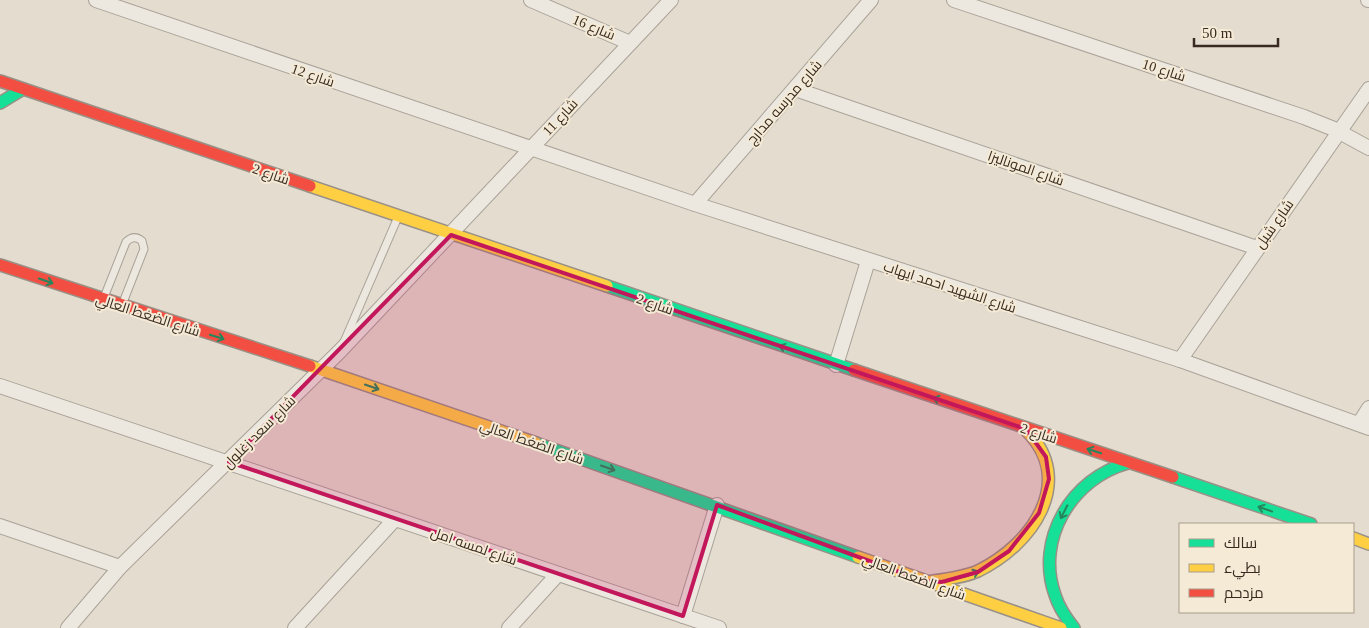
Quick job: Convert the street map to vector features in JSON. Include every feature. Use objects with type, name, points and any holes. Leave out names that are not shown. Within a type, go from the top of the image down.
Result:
[{"type":"street","name":"شارع 12","points":[[96,0],[531,148]]},
{"type":"street","name":"شارع 16","points":[[530,0],[630,43]]},
{"type":"street","name":"شارع 11","points":[[451,235],[671,0]]},
{"type":"street","name":"شارع مدرسه مدارج","points":[[695,204],[871,0]]},
{"type":"street","name":"شارع 10","points":[[954,0],[1295,113],[1340,132],[1369,148]]},
{"type":"street","name":"شارع 2","points":[[0,81],[451,235],[1308,523]]},
{"type":"street","points":[[0,103],[24,89]]},
{"type":"street","name":"شارع الموناليزا","points":[[795,89],[1258,248]]},
{"type":"street","name":"شارع شبل","points":[[1180,360],[1369,89]]},
{"type":"street","name":"شارع الشهيد احمد ايهاب","points":[[531,148],[868,261],[1180,360],[1364,426]]},
{"type":"street","name":"شارع سعد زغلول","points":[[68,628],[120,567],[340,351],[451,235]]},
{"type":"street","points":[[836,365],[868,261]]},
{"type":"street","name":"شارع الضغط العالي","points":[[0,266],[121,307],[321,370],[717,505],[924,581],[1061,628]]},
{"type":"street","name":"شارع لمسه امل","points":[[0,386],[719,628]]},
{"type":"street","points":[[1364,426],[1369,408]]},
{"type":"street","points":[[924,581],[942,582],[978,572],[1009,551],[1032,524],[1048,491],[1049,468],[1041,448],[1026,429]]},
{"type":"street","points":[[1074,628],[1061,611],[1051,584],[1049,569],[1053,539],[1064,510],[1084,484],[1112,467],[1128,462]]},
{"type":"street","points":[[682,616],[717,505]]},
{"type":"street","points":[[295,628],[395,519]]},
{"type":"street","points":[[0,526],[120,567]]},
{"type":"street","points":[[1354,538],[1369,544]]},
{"type":"street","points":[[508,628],[558,574]]},
{"type":"lane","points":[[340,351],[398,217]]},
{"type":"lane","points":[[103,301],[126,242],[131,238],[137,238],[142,240],[144,249],[121,307]]},
{"type":"highlighted area","points":[[451,235],[1026,429],[1046,457],[1049,479],[1039,513],[1009,551],[978,572],[942,582],[924,581],[717,505],[683,616],[229,462]]},
{"type":"traffic: fast","points":[[0,103],[23,89]]},
{"type":"traffic: fast","points":[[607,286],[854,370]]},
{"type":"traffic: fast","points":[[536,443],[858,557]]},
{"type":"traffic: fast","points":[[1074,628],[1059,604],[1050,574],[1050,553],[1055,533],[1063,514],[1075,497],[1090,482],[1108,471],[1128,463]]},
{"type":"traffic: fast","points":[[1173,477],[1308,523]]},
{"type":"traffic: slow","points":[[310,186],[607,286]]},
{"type":"traffic: slow","points":[[310,366],[536,443]]},
{"type":"traffic: slow","points":[[933,581],[951,579],[978,571],[998,560],[1030,528],[1041,510],[1047,490],[1048,470],[1041,450],[1026,430]]},
{"type":"traffic: slow","points":[[1354,538],[1369,544]]},
{"type":"traffic: slow","points":[[858,557],[1061,628]]},
{"type":"traffic: jam","points":[[0,81],[310,186]]},
{"type":"traffic: jam","points":[[0,265],[310,366]]},
{"type":"traffic: jam","points":[[854,370],[1173,477]]}]
